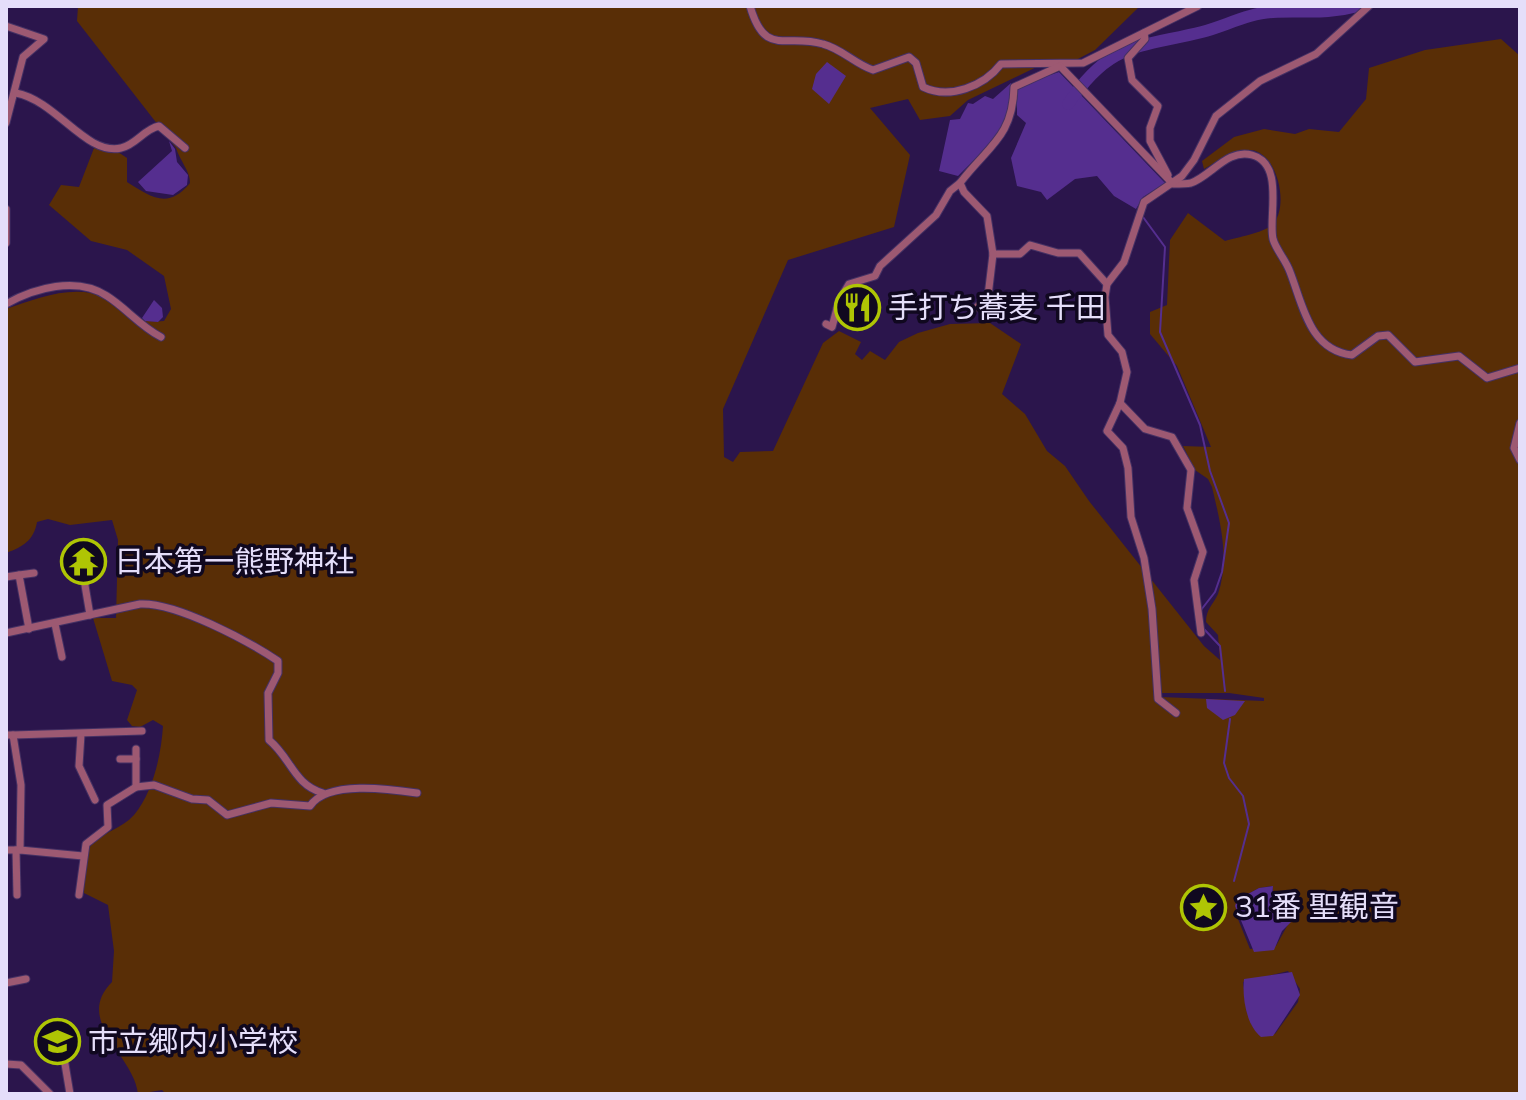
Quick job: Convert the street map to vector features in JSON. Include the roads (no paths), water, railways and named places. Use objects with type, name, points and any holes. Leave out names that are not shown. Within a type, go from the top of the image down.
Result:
[{"type":"street","points":[[750,6],[754,21],[769,39],[823,44],[873,70],[909,57],[916,63],[923,87],[933,92],[963,89],[990,78],[1001,64],[1060,66],[1083,63],[1198,6]]},
{"type":"street","points":[[1176,713],[1158,699],[1152,609],[1144,558],[1131,517],[1128,468],[1123,448],[1107,431],[1120,403],[1127,372],[1122,352],[1108,335],[1107,284],[1124,262],[1139,212],[1149,197],[1173,184],[1194,160],[1216,116],[1260,81],[1316,54],[1369,6]]},
{"type":"street","points":[[6,26],[44,39],[23,57],[6,123]]},
{"type":"street","points":[[1144,33],[1145,39],[1128,58],[1132,80],[1158,106],[1150,128],[1150,141],[1173,184]]},
{"type":"street","points":[[826,324],[832,327],[839,301],[849,284],[875,276],[880,266],[936,215],[950,191],[1002,138],[1013,116],[1014,87],[1019,81],[1060,66]]},
{"type":"street","points":[[1060,66],[1173,184],[1192,183],[1228,159],[1241,155],[1252,155],[1262,161],[1268,171],[1274,204],[1272,235],[1275,245],[1285,259],[1306,319],[1330,348],[1352,355],[1378,336],[1388,335],[1415,362],[1459,356],[1487,378],[1520,368]]},
{"type":"street","points":[[16,93],[49,106],[90,143],[99,147],[123,148],[159,126],[185,148]]},
{"type":"street","points":[[960,183],[964,192],[987,216],[993,254],[988,296],[976,308]]},
{"type":"street","points":[[6,209],[6,243]]},
{"type":"street","points":[[993,254],[1020,254],[1030,245],[1058,253],[1079,253],[1107,284]]},
{"type":"street","points":[[6,304],[56,286],[92,288],[105,294],[161,337]]},
{"type":"street","points":[[1120,403],[1145,429],[1172,437],[1191,470],[1187,508],[1203,552],[1194,580],[1201,633]]},
{"type":"street","points":[[1520,423],[1514,448],[1520,460]]},
{"type":"street","points":[[78,544],[90,615]]},
{"type":"street","points":[[6,577],[34,573]]},
{"type":"street","points":[[19,575],[29,629]]},
{"type":"street","points":[[6,633],[151,603],[198,618],[278,661],[278,673],[268,693],[269,740],[284,755],[302,784],[323,793],[382,788],[417,793]]},
{"type":"street","points":[[55,624],[62,657]]},
{"type":"street","points":[[17,895],[21,785],[10,735],[142,731]]},
{"type":"street","points":[[81,734],[79,766],[95,800]]},
{"type":"street","points":[[136,749],[136,787]]},
{"type":"street","points":[[120,759],[136,759]]},
{"type":"street","points":[[79,895],[86,844],[108,827],[107,805],[136,787],[154,785],[192,799],[208,800],[227,815],[271,803],[310,806],[323,793]]},
{"type":"street","points":[[49,853],[50,842]]},
{"type":"street","points":[[6,850],[83,856]]},
{"type":"street","points":[[6,983],[26,979]]},
{"type":"street","points":[[64,1058],[70,1094]]},
{"type":"street","points":[[6,1064],[21,1065],[50,1094]]},
{"type":"waterway","points":[[1068,104],[1097,69],[1111,58],[1142,45],[1202,32],[1264,13],[1325,11],[1358,6]]},
{"type":"waterway","points":[[1143,217],[1165,247],[1160,332],[1200,425],[1210,471],[1229,523],[1222,572],[1215,592],[1201,610]]},
{"type":"waterway","points":[[1203,628],[1220,646],[1225,691]]},
{"type":"waterway","points":[[1230,719],[1224,763],[1229,778],[1243,796],[1249,824],[1234,881]]},
{"type":"place","name":"手打ち蕎麦 千田","points":[[857,308]]},
{"type":"place","name":"日本第一熊野神社","points":[[83,562]]},
{"type":"place","name":"31番 聖観音","points":[[1204,907]]},
{"type":"place","name":"市立郷内小学校","points":[[57,1042]]}]
